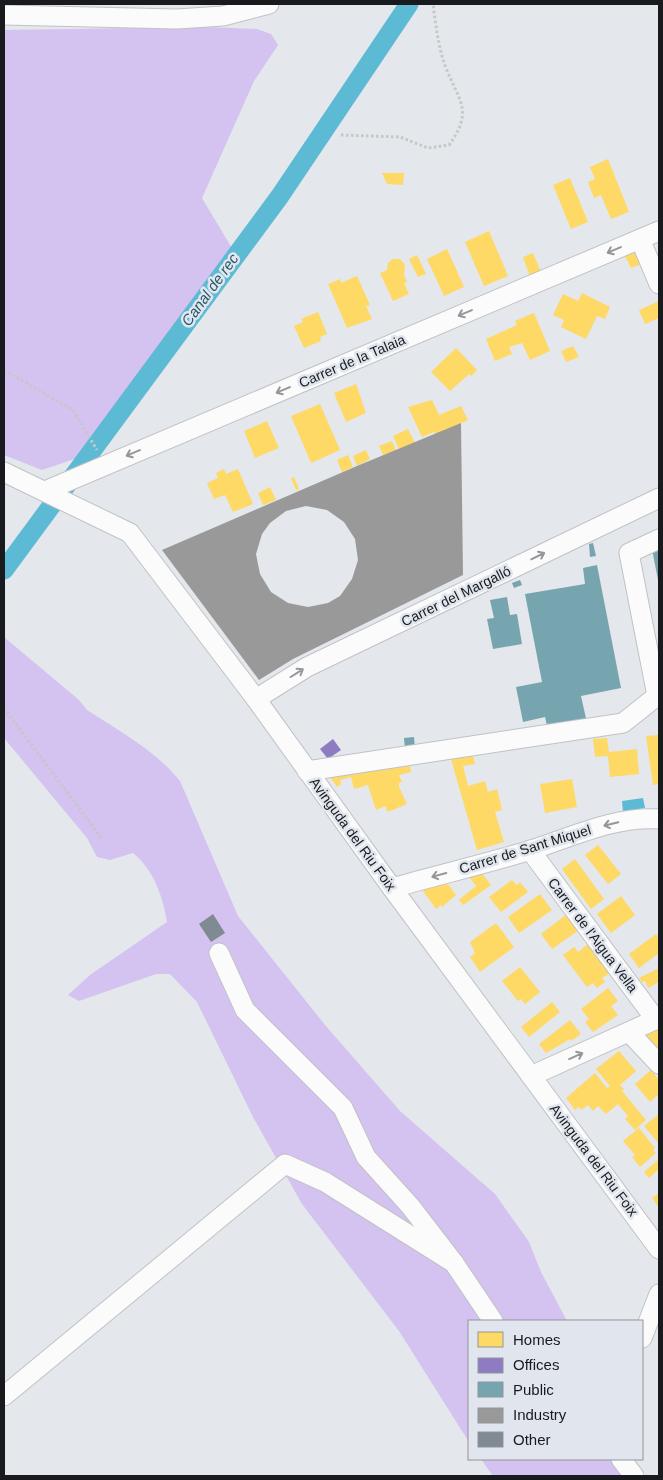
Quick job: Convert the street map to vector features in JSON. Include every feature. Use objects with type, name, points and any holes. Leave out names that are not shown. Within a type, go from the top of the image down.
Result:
[{"type":"street","points":[[4,15],[177,19],[223,16],[269,4]]},
{"type":"street","name":"Carrer de la Talaia","points":[[45,491],[659,231]]},
{"type":"street","points":[[640,239],[659,284]]},
{"type":"street","name":"Avinguda del Riu Foix","points":[[4,472],[130,533],[256,699],[392,888],[659,1249]]},
{"type":"street","name":"Carrer del Margalló","points":[[256,699],[306,667],[659,498]]},
{"type":"street","points":[[308,771],[623,723],[657,696],[630,553],[659,539]]},
{"type":"street","name":"Carrer de Sant Miquel","points":[[392,888],[530,850],[609,824],[644,818],[659,819]]},
{"type":"street","name":"Carrer de l'Aigua Vella","points":[[530,850],[657,1019]]},
{"type":"street","points":[[220,953],[245,1010],[343,1108],[366,1157],[412,1207],[454,1263],[492,1320]]},
{"type":"street","points":[[531,1076],[657,1019]]},
{"type":"street","points":[[629,1032],[659,1064]]},
{"type":"street","points":[[4,1396],[285,1164],[325,1182],[454,1263]]},
{"type":"street","points":[[643,1335],[659,1294]]},
{"type":"street","points":[[621,1460],[634,1476]]},
{"type":"path","points":[[341,135],[400,137],[428,148],[449,145],[461,129],[462,102],[446,68],[437,36],[433,4]]},
{"type":"path","points":[[4,370],[73,410],[108,464]]},
{"type":"path","points":[[4,708],[103,840]]},
{"type":"shaded area","points":[[205,27],[257,29],[271,34],[278,45],[254,81],[202,198],[236,255],[104,449],[42,470],[4,455],[4,30]]},
{"type":"shaded area","points":[[4,637],[79,700],[87,710],[148,750],[180,781],[238,916],[325,1025],[400,1111],[495,1194],[529,1242],[541,1272],[566,1320],[468,1320],[468,1440],[399,1331],[302,1204],[253,1117],[197,1002],[170,974],[156,974],[79,1001],[68,995],[90,975],[167,922],[163,903],[147,867],[133,853],[110,860],[97,857],[87,838],[4,738]]},
{"type":"shaded area","points":[[482,1460],[631,1460],[640,1476],[493,1476]]},
{"type":"water","points":[[643,798],[645,808],[623,812],[622,801]]},
{"type":"building: Homes","points":[[608,159],[629,212],[611,219],[601,195],[594,198],[588,182],[595,179],[590,167]]},
{"type":"building: Homes","points":[[382,173],[404,173],[403,185],[387,184]]},
{"type":"building: Homes","points":[[570,178],[588,222],[571,229],[553,185]]},
{"type":"building: Homes","points":[[489,231],[508,276],[484,286],[465,242]]},
{"type":"building: Homes","points":[[447,249],[464,287],[444,296],[427,259]]},
{"type":"building: Homes","points":[[636,249],[644,263],[631,268],[624,254]]},
{"type":"building: Homes","points":[[533,253],[541,272],[530,277],[523,257]]},
{"type":"building: Homes","points":[[417,255],[426,274],[418,277],[409,259]]},
{"type":"building: Homes","points":[[393,259],[400,259],[405,265],[404,275],[407,282],[404,283],[409,294],[393,301],[380,273],[387,270],[388,263]]},
{"type":"building: Homes","points":[[357,276],[370,305],[366,306],[372,319],[347,328],[328,284],[340,279],[341,283]]},
{"type":"building: Homes","points":[[582,293],[610,307],[605,319],[597,316],[586,339],[561,327],[564,320],[553,315],[563,294],[578,301]]},
{"type":"building: Homes","points":[[659,301],[659,318],[645,324],[639,310]]},
{"type":"building: Homes","points":[[318,312],[327,334],[320,337],[321,341],[304,348],[294,326],[303,322],[301,319]]},
{"type":"building: Homes","points":[[534,313],[550,351],[530,360],[522,343],[509,347],[512,354],[495,361],[486,339],[517,325],[515,321]]},
{"type":"building: Homes","points":[[573,346],[579,357],[566,362],[561,351]]},
{"type":"building: Homes","points":[[456,348],[477,370],[471,376],[469,374],[450,391],[431,372]]},
{"type":"building: Homes","points":[[356,384],[366,413],[346,422],[334,393]]},
{"type":"building: Homes","points":[[432,400],[439,415],[461,406],[468,420],[436,435],[434,432],[422,437],[408,407]]},
{"type":"building: Homes","points":[[320,404],[340,450],[311,463],[291,416]]},
{"type":"building: Homes","points":[[267,421],[279,448],[255,458],[244,431]]},
{"type":"building: Homes","points":[[408,429],[415,443],[399,449],[393,436]]},
{"type":"building: Homes","points":[[392,441],[396,450],[383,455],[379,446]]},
{"type":"building: Homes","points":[[366,450],[370,459],[357,466],[353,456]]},
{"type":"building: Homes","points":[[348,455],[353,467],[342,472],[337,460]]},
{"type":"building: Homes","points":[[224,469],[226,474],[238,469],[253,504],[233,512],[225,495],[214,499],[207,483],[218,478],[216,473]]},
{"type":"building: Homes","points":[[294,477],[299,489],[296,490],[291,478]]},
{"type":"building: Homes","points":[[270,487],[276,500],[263,505],[258,493]]},
{"type":"building: Homes","points":[[659,735],[659,784],[653,785],[646,736]]},
{"type":"building: Homes","points":[[607,738],[609,752],[637,749],[639,774],[610,777],[608,756],[595,757],[593,739]]},
{"type":"building: Homes","points":[[473,756],[475,764],[463,766],[468,786],[485,781],[488,792],[497,789],[502,810],[495,812],[504,842],[477,850],[451,759]]},
{"type":"building: Homes","points":[[410,766],[411,772],[399,775],[402,782],[399,783],[399,787],[407,804],[388,812],[385,806],[376,810],[368,785],[354,789],[351,777],[340,780],[341,784],[337,787],[328,774]]},
{"type":"building: Homes","points":[[572,779],[577,807],[545,813],[540,784]]},
{"type":"building: Homes","points":[[598,845],[621,874],[608,884],[585,855]]},
{"type":"building: Homes","points":[[575,859],[604,899],[591,909],[562,869]]},
{"type":"building: Homes","points":[[480,871],[491,885],[463,905],[459,900],[476,886],[467,874]]},
{"type":"building: Homes","points":[[512,880],[517,885],[520,882],[528,892],[501,912],[489,897]]},
{"type":"building: Homes","points":[[448,884],[456,895],[442,907],[441,905],[436,909],[423,891],[426,888]]},
{"type":"building: Homes","points":[[540,894],[552,910],[519,933],[508,917]]},
{"type":"building: Homes","points":[[621,896],[635,915],[611,933],[597,914]]},
{"type":"building: Homes","points":[[567,914],[579,930],[552,949],[541,934]]},
{"type":"building: Homes","points":[[496,923],[514,947],[480,972],[470,957],[475,953],[470,942]]},
{"type":"building: Homes","points":[[656,934],[659,938],[659,953],[639,968],[629,954]]},
{"type":"building: Homes","points":[[588,944],[610,973],[602,978],[605,982],[597,988],[593,983],[587,987],[563,955],[574,947],[578,952]]},
{"type":"building: Homes","points":[[520,967],[540,992],[525,1004],[521,999],[518,1001],[502,981]]},
{"type":"building: Homes","points":[[659,968],[659,982],[648,988],[645,981],[642,982],[639,978]]},
{"type":"building: Homes","points":[[608,988],[618,1001],[611,1006],[618,1015],[593,1032],[585,1022],[589,1019],[581,1009]]},
{"type":"building: Homes","points":[[552,1002],[560,1012],[529,1037],[521,1027]]},
{"type":"building: Homes","points":[[570,1020],[581,1034],[546,1053],[539,1044]]},
{"type":"building: Homes","points":[[659,1029],[659,1053],[646,1038],[647,1035]]},
{"type":"building: Homes","points":[[619,1051],[636,1071],[620,1085],[624,1089],[622,1091],[646,1120],[635,1130],[625,1119],[628,1116],[618,1104],[606,1114],[598,1106],[593,1111],[588,1105],[581,1110],[579,1107],[575,1110],[566,1098],[595,1073],[607,1088],[610,1086],[596,1069]]},
{"type":"building: Homes","points":[[651,1070],[659,1080],[659,1094],[650,1102],[635,1084]]},
{"type":"building: Homes","points":[[659,1114],[659,1144],[644,1126]]},
{"type":"building: Homes","points":[[639,1128],[655,1148],[653,1150],[656,1153],[640,1167],[632,1157],[635,1155],[623,1141]]},
{"type":"building: Homes","points":[[659,1159],[659,1169],[649,1178],[644,1172]]},
{"type":"building: Homes","points":[[659,1193],[659,1208],[652,1198]]},
{"type":"building: Offices","points":[[333,739],[341,750],[328,759],[320,749]]},
{"type":"building: Public","points":[[593,543],[596,556],[590,557],[589,544]]},
{"type":"building: Public","points":[[659,547],[659,580],[658,580],[652,549]]},
{"type":"building: Public","points":[[597,565],[621,688],[581,696],[587,723],[548,730],[545,717],[523,722],[516,687],[542,682],[525,594],[585,584],[583,568]]},
{"type":"building: Public","points":[[520,580],[522,585],[514,588],[512,583]]},
{"type":"building: Public","points":[[507,597],[510,615],[517,614],[522,644],[493,649],[487,619],[494,618],[490,600]]},
{"type":"building: Public","points":[[414,737],[415,749],[405,750],[404,738]]},
{"type":"building: Industry","points":[[461,423],[463,575],[293,659],[259,680],[162,550]],"holes":[[[306,506],[327,510],[344,522],[355,539],[358,560],[352,579],[340,596],[328,603],[308,607],[288,603],[271,592],[260,574],[256,554],[262,534],[270,523],[286,511]]]},
{"type":"building: Other","points":[[213,914],[225,933],[211,942],[199,924]]},
{"type":"waterway","name":"Canal de rec","points":[[4,570],[280,196],[409,4]]}]
